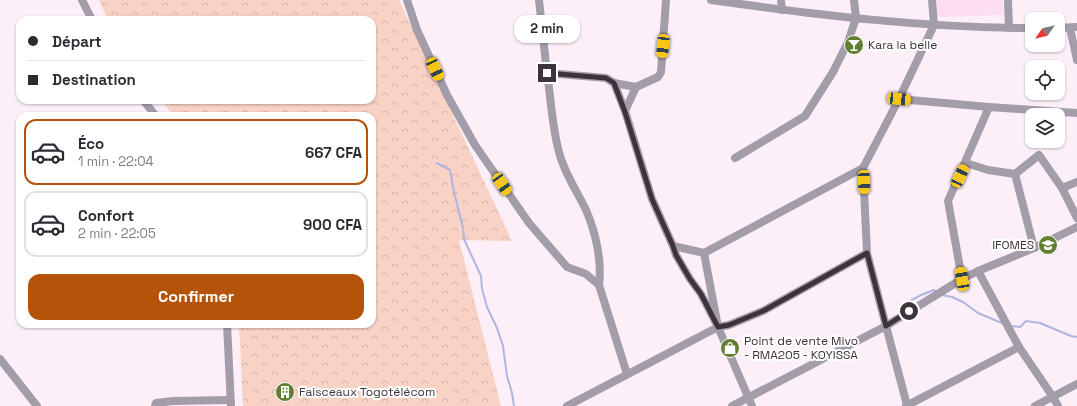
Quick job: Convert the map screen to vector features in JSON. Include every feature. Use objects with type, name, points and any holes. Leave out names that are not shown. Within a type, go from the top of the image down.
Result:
[{"type":"street","points":[[82,0],[90,16]]},
{"type":"street","points":[[407,0],[417,30],[448,95],[475,146],[529,223],[567,267],[586,274],[599,285]]},
{"type":"street","points":[[539,0],[547,73],[559,153],[566,172],[586,210],[594,233],[600,276],[599,285],[627,374]]},
{"type":"street","points":[[547,73],[606,78],[614,83],[636,87],[658,77],[661,72],[666,0]]},
{"type":"street","points":[[711,0],[782,10],[934,26],[1025,28]]},
{"type":"street","points":[[781,0],[782,10]]},
{"type":"street","points":[[932,0],[934,26],[899,99],[863,168],[867,253],[907,405],[1019,347]]},
{"type":"street","points":[[1008,0],[1009,28]]},
{"type":"street","points":[[735,158],[805,116],[833,72],[848,42],[856,18],[855,2]]},
{"type":"street","points":[[1073,28],[1077,60]]},
{"type":"street","points":[[614,83],[625,112],[652,199],[676,255],[701,294],[718,327],[750,402]]},
{"type":"street","points":[[625,112],[636,87]]},
{"type":"street","points":[[899,99],[1077,113]]},
{"type":"street","points":[[146,104],[153,112]]},
{"type":"street","points":[[962,279],[948,201],[966,163],[989,107]]},
{"type":"street","points":[[966,163],[988,170],[1015,174],[1039,155],[1062,188],[1077,218]]},
{"type":"street","points":[[673,246],[704,253],[863,168]]},
{"type":"street","points":[[1015,174],[1034,248]]},
{"type":"street","points":[[1062,188],[1077,182]]},
{"type":"street","points":[[732,406],[750,402],[886,326],[962,279],[1034,248],[1077,227]]},
{"type":"street","points":[[704,253],[718,327]]},
{"type":"street","points":[[568,406],[718,327],[729,325],[763,311],[867,253]]},
{"type":"street","points":[[978,271],[1019,347],[1058,406]]},
{"type":"street","points":[[155,406],[156,403],[173,401],[231,403],[227,328]]},
{"type":"street","points":[[0,359],[37,406]]},
{"type":"street","points":[[1035,406],[1077,384]]},
{"type":"shaded area","points":[[936,0],[1003,0],[1004,15],[937,17]]},
{"type":"green space","points":[[99,0],[399,0],[512,241],[459,240],[501,406],[243,406],[239,328],[376,328],[376,112],[171,112],[164,104],[376,104],[376,16],[106,16]]},
{"type":"waterway","points":[[437,163],[450,170],[463,228],[464,239],[481,276],[482,289],[487,307],[497,328],[503,346],[507,376],[514,406]]},
{"type":"waterway","points":[[910,301],[934,290],[936,292]]},
{"type":"waterway","points":[[942,295],[952,297],[963,302],[978,313],[1002,323]]},
{"type":"waterway","points":[[1010,326],[1020,327],[1026,321],[1040,323],[1077,337]]},
{"type":"place","name":"Kara la belle","points":[[854,45]]},
{"type":"place","name":"IFOMES","points":[[1048,245]]},
{"type":"place","name":"Point de vente Mivo - RMA205 - KOYISSA","points":[[730,348]]},
{"type":"place","name":"Faisceaux Togotélécom","points":[[285,392]]},
{"type":"route","points":[[547,73],[606,78],[614,83],[625,112],[652,199],[676,255],[701,294],[718,327],[729,325],[763,311],[867,253],[886,326],[909,311]]}]
